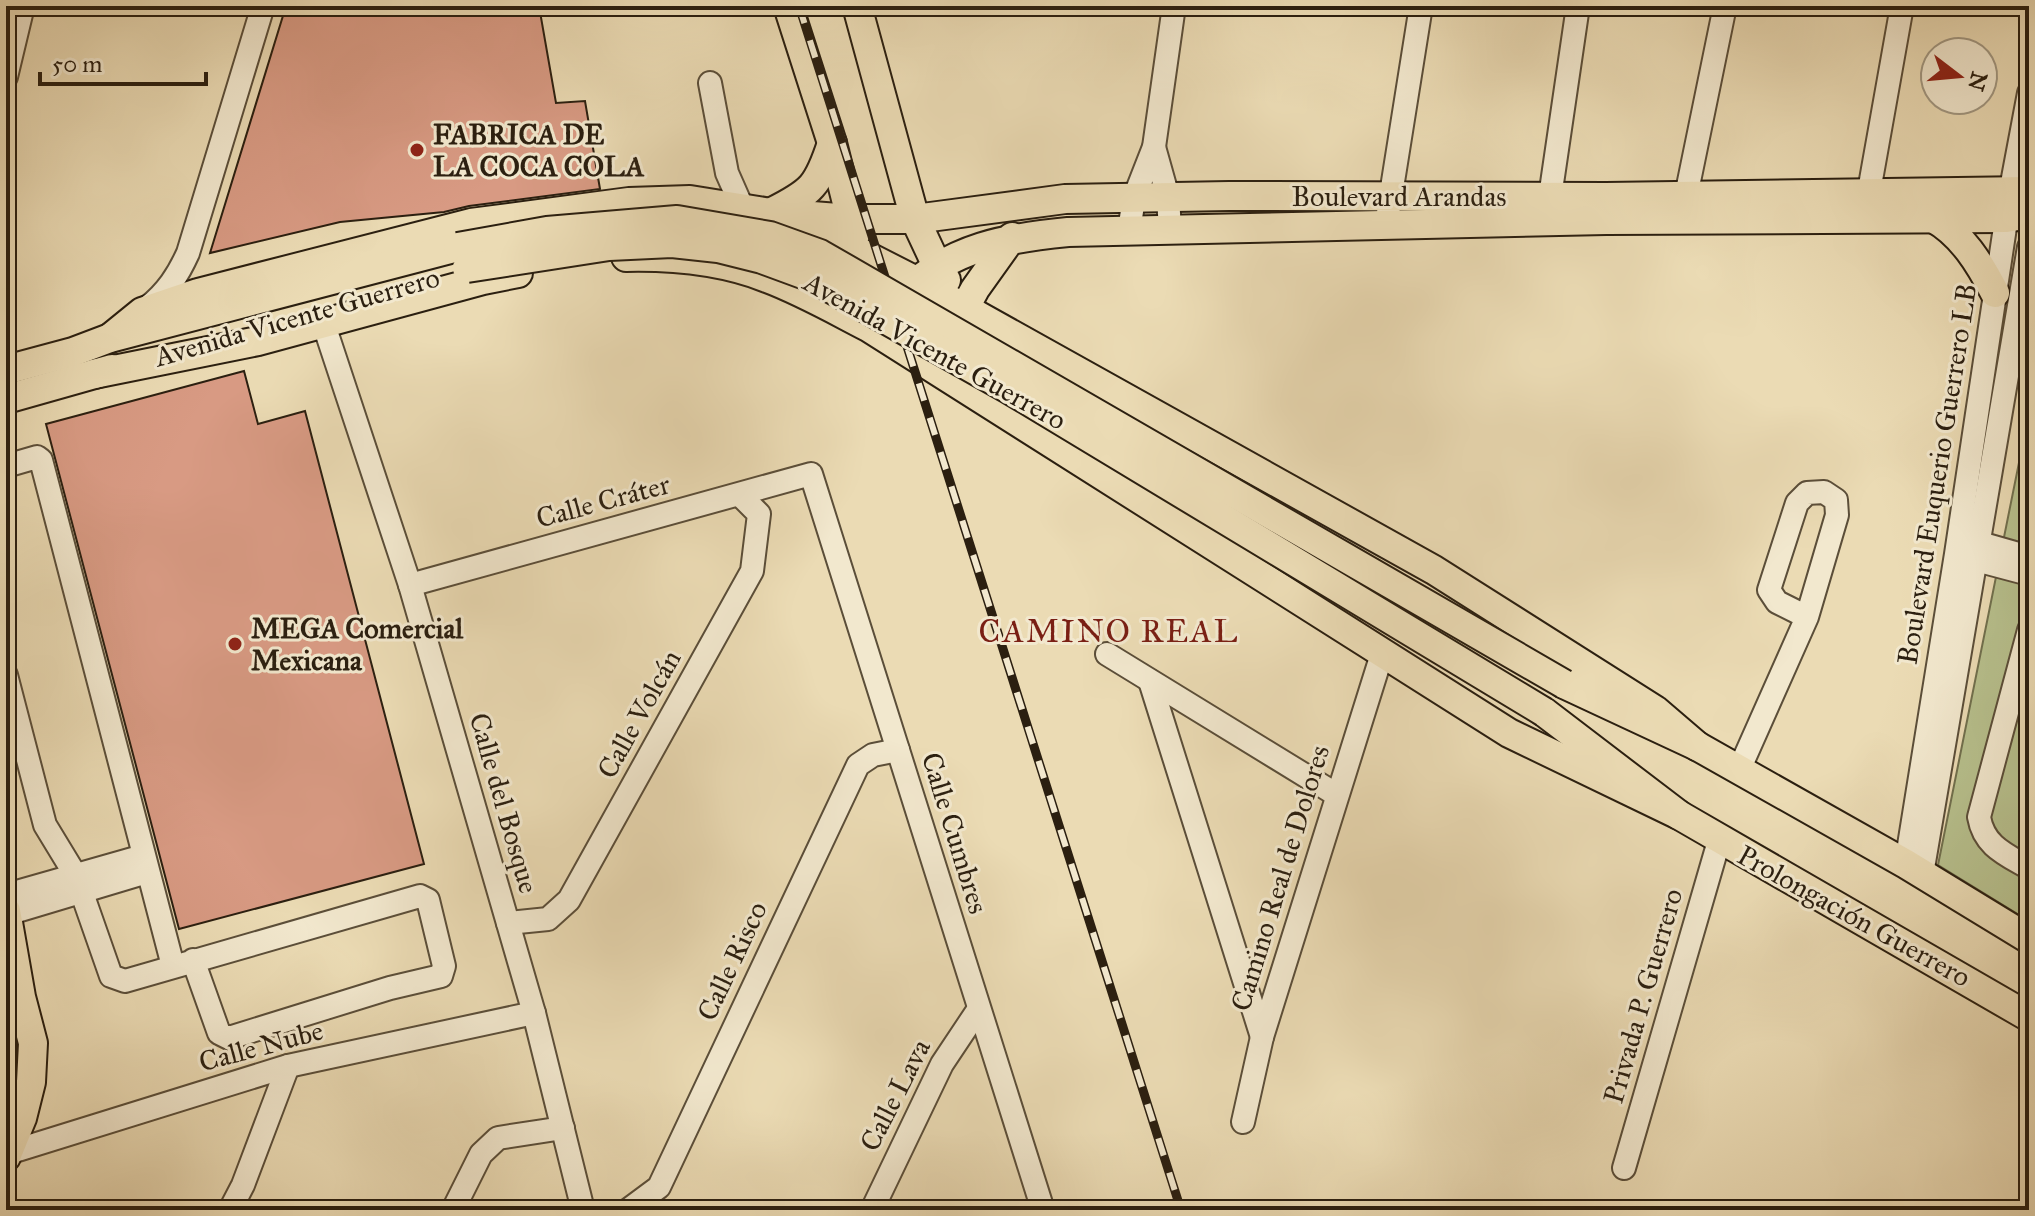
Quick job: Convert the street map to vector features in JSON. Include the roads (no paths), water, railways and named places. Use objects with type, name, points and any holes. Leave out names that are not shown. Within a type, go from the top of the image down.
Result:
[{"type":"main road","points":[[788,6],[832,143],[851,219],[868,327]]},
{"type":"main road","points":[[857,6],[915,219],[926,274]]},
{"type":"main road","points":[[771,213],[804,196],[815,185],[832,143]]},
{"type":"main road","name":"Boulevard Arandas","points":[[771,213],[851,219],[915,219],[1065,199],[1391,195],[1686,196],[1866,206],[1933,218],[2018,204]]},
{"type":"main road","points":[[110,338],[142,312],[198,293],[471,223],[629,202],[690,200],[771,213],[858,251],[926,274],[964,308],[1434,570],[1655,710],[1697,746],[1914,869],[2029,939]]},
{"type":"main road","name":"Boulevard Arandas","points":[[868,327],[926,274],[969,251],[1012,237],[1068,232],[1387,226],[1866,206],[2018,204]]},
{"type":"main road","points":[[1933,218],[1946,225],[1971,252],[1995,293]]},
{"type":"main road","name":"Avenida Vicente Guerrero","points":[[6,399],[547,231],[677,220],[770,236],[820,254],[1564,684],[1697,746]]},
{"type":"main road","points":[[776,282],[798,260],[801,243],[798,223]]},
{"type":"main road","points":[[932,367],[986,272],[1012,237]]},
{"type":"main road","name":"Avenida Vicente Guerrero","points":[[6,370],[110,338],[462,258],[672,243],[747,255],[811,277],[1007,388],[1544,712],[1679,815]]},
{"type":"main road","points":[[94,374],[324,325],[483,280],[602,257],[656,256],[720,266],[776,282],[868,327],[1509,733],[1679,815]]},
{"type":"main road","name":"Prolongación Guerrero","points":[[1679,815],[1719,841],[2029,1017]]},
{"type":"main road","points":[[6,912],[21,997],[33,1043],[31,1082],[22,1118],[7,1155]]},
{"type":"street","points":[[6,77],[23,6]]},
{"type":"street","points":[[142,312],[163,295],[188,253],[263,6]]},
{"type":"street","points":[[1129,231],[1134,198],[1154,147],[1174,6]]},
{"type":"street","points":[[1387,226],[1421,6]]},
{"type":"street","points":[[1550,197],[1578,6]]},
{"type":"street","points":[[1686,196],[1725,6]]},
{"type":"street","points":[[1866,206],[1902,6]]},
{"type":"street","points":[[710,83],[727,173],[742,207]]},
{"type":"street","name":"Boulevard Euquerio Guerrero LB","points":[[1971,553],[1995,293],[2018,204],[2029,93]]},
{"type":"street","points":[[1154,147],[1168,197],[1170,230]]},
{"type":"street","name":"Boulevard Euquerio Guerrero LB","points":[[1914,869],[2029,247]]},
{"type":"street","name":"Calle del Bosque","points":[[324,325],[410,585],[534,1013],[583,1210]]},
{"type":"street","points":[[6,466],[37,457],[41,460],[145,864],[183,963],[219,1033],[229,1038],[363,996],[441,976],[444,966],[428,900],[420,896],[183,963],[125,981],[111,976],[78,884],[45,825],[6,675]]},
{"type":"street","name":"Calle Cráter","points":[[410,585],[811,474]]},
{"type":"street","name":"Calle Cumbres","points":[[811,474],[1043,1210]]},
{"type":"street","points":[[1739,770],[1807,617],[1837,515],[1836,500],[1824,492],[1807,493],[1797,503],[1769,590],[1777,602],[1807,617]]},
{"type":"street","name":"Calle Volcán","points":[[508,923],[548,919],[569,900],[752,571],[759,514],[740,495]]},
{"type":"street","points":[[1971,553],[2029,557]]},
{"type":"street","points":[[1971,553],[2029,574]]},
{"type":"street","points":[[2029,630],[1979,817],[1982,832],[1993,847],[2029,868]]},
{"type":"street","points":[[1107,654],[1337,795]]},
{"type":"street","name":"Camino Real de Dolores","points":[[1243,1122],[1262,1037],[1382,654]]},
{"type":"street","points":[[1150,681],[1262,1037]]},
{"type":"street","name":"Calle Risco","points":[[628,1210],[659,1187],[858,765],[873,755],[898,750]]},
{"type":"street","name":"Privada P. Guerrero","points":[[1624,1168],[1719,841]]},
{"type":"street","points":[[6,912],[78,884],[145,864]]},
{"type":"street","points":[[6,895],[78,884]]},
{"type":"street","name":"Calle Lava","points":[[872,1210],[942,1064],[978,1010]]},
{"type":"street","name":"Calle Nube","points":[[7,1155],[288,1066],[534,1013]]},
{"type":"street","points":[[230,1210],[259,1146],[288,1066]]},
{"type":"street","points":[[453,1210],[481,1154],[498,1138],[563,1128]]},
{"type":"railway","points":[[799,6],[1181,1210]]},
{"type":"place","name":"FABRICA DE LA COCA COLA","points":[[417,150]]},
{"type":"place","name":"MEGA Comercial Mexicana","points":[[235,644]]},
{"type":"district","name":"CAMINO REAL","points":[[1109,631]]}]
